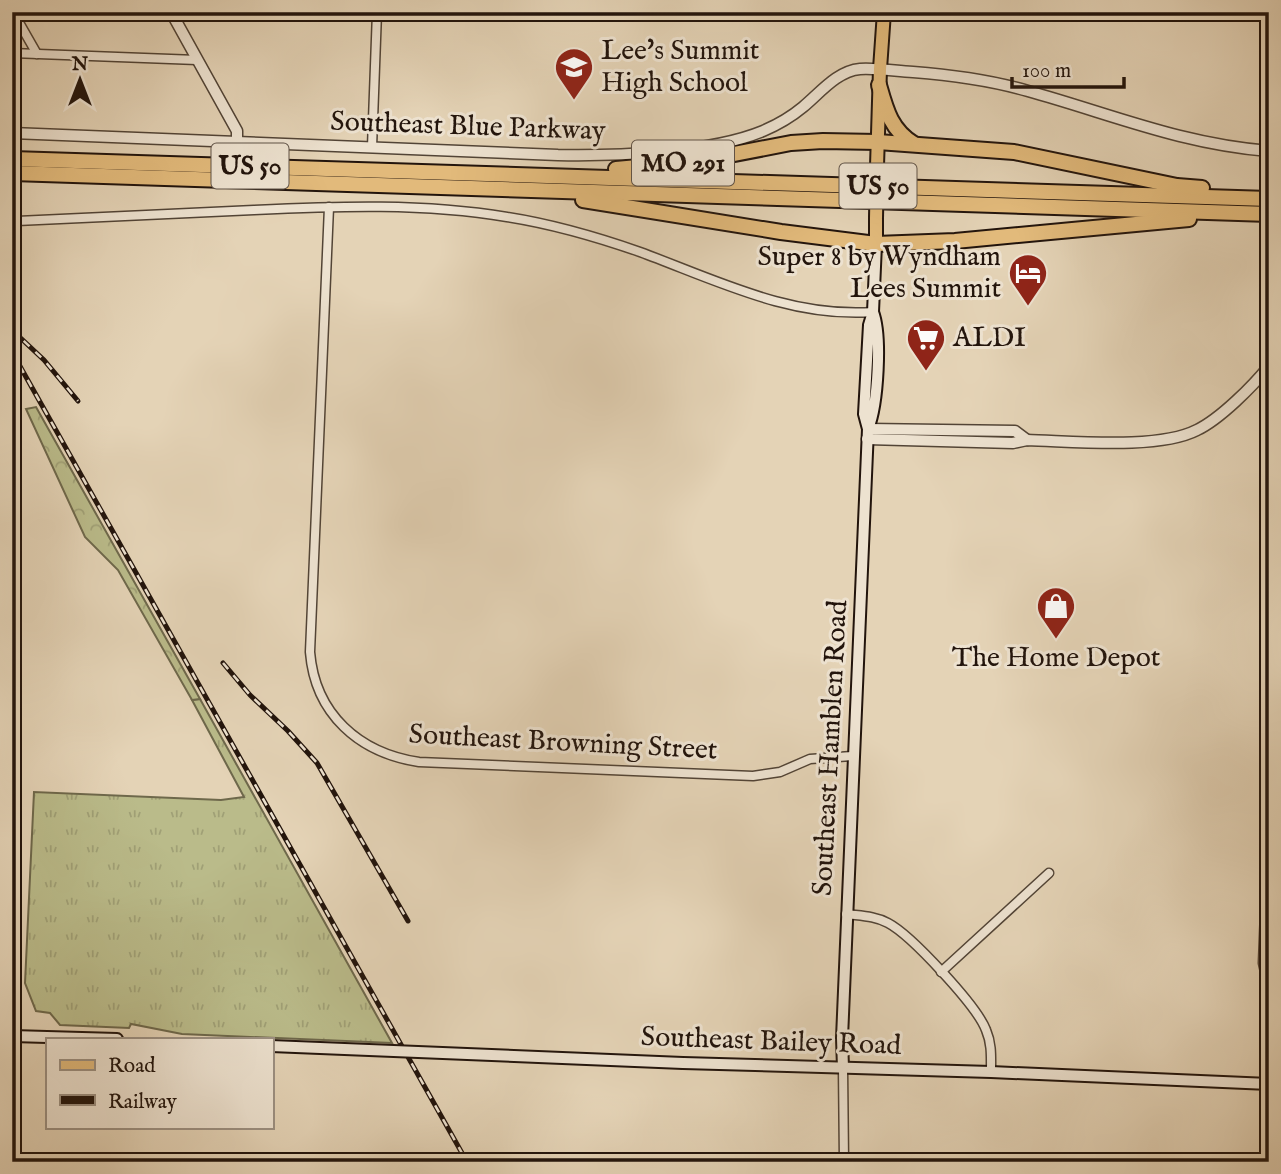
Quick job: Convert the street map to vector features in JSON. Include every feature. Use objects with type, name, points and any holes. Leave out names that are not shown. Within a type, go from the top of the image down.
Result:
[{"type":"highway","points":[[879,85],[888,116],[896,129],[901,136],[916,145]]},
{"type":"highway","points":[[878,142],[1014,152],[1177,186],[1269,197]]},
{"type":"highway","name":"MO 291","points":[[488,173],[495,168],[622,169],[693,162],[791,143],[878,142]]},
{"type":"highway","name":"US 50","points":[[12,159],[1269,197]]},
{"type":"highway","name":"US 50","points":[[12,173],[1269,214]]},
{"type":"highway","name":"MO 291","points":[[476,189],[482,195],[583,200],[781,232],[876,244]]},
{"type":"highway","points":[[876,244],[956,241],[1175,220],[1269,219]]},
{"type":"main road","points":[[876,244],[879,85],[884,12]]},
{"type":"main road","name":"Southeast Hamblen Road","points":[[843,1068],[846,914],[867,434],[865,405],[876,244]]},
{"type":"main road","points":[[12,1036],[82,1038]]},
{"type":"main road","name":"Southeast Bailey Road","points":[[273,1046],[1269,1084]]},
{"type":"street","points":[[13,12],[37,54]]},
{"type":"street","points":[[171,12],[237,131],[237,142]]},
{"type":"street","points":[[372,147],[377,12]]},
{"type":"street","points":[[12,54],[197,60]]},
{"type":"street","name":"Southeast Blue Parkway","points":[[12,134],[578,156],[688,148],[762,131],[801,108],[847,72],[880,69],[993,82],[1182,138],[1269,151]]},
{"type":"street","points":[[17,221],[329,207],[415,206],[482,213],[531,221],[620,245],[790,306],[826,312],[873,312]]},
{"type":"street","name":"Southeast Browning Street","points":[[329,207],[310,652],[314,681],[337,722],[369,745],[388,754],[419,762],[753,776],[780,772],[810,759],[852,756]]},
{"type":"street","points":[[867,434],[1014,431],[1027,440],[1151,442],[1197,431],[1265,379],[1269,366]]},
{"type":"street","points":[[1269,809],[1263,962],[1269,990]]},
{"type":"street","points":[[941,972],[1049,873]]},
{"type":"street","points":[[846,914],[868,916],[890,924],[907,937],[941,972],[978,1014],[985,1027],[992,1053],[991,1072]]},
{"type":"street","points":[[843,1068],[844,1162]]},
{"type":"green space","points":[[36,407],[200,699],[192,700],[118,570],[85,537],[26,409]]},
{"type":"green space","points":[[200,699],[392,1043],[182,1034],[131,1024],[129,1028],[60,1025],[50,1013],[36,1011],[25,983],[34,792],[221,800],[244,797],[192,700]]},
{"type":"railway","points":[[12,330],[44,360],[78,401]]},
{"type":"railway","points":[[12,352],[467,1162]]},
{"type":"railway","points":[[223,663],[250,695],[317,763],[408,921]]},
{"type":"place","name":"Lee's Summit High School","points":[[574,101]]},
{"type":"place","name":"Super 8 by Wyndham Lees Summit","points":[[1028,307]]},
{"type":"place","name":"ALDI","points":[[926,372]]},
{"type":"place","name":"The Home Depot","points":[[1056,640]]}]
